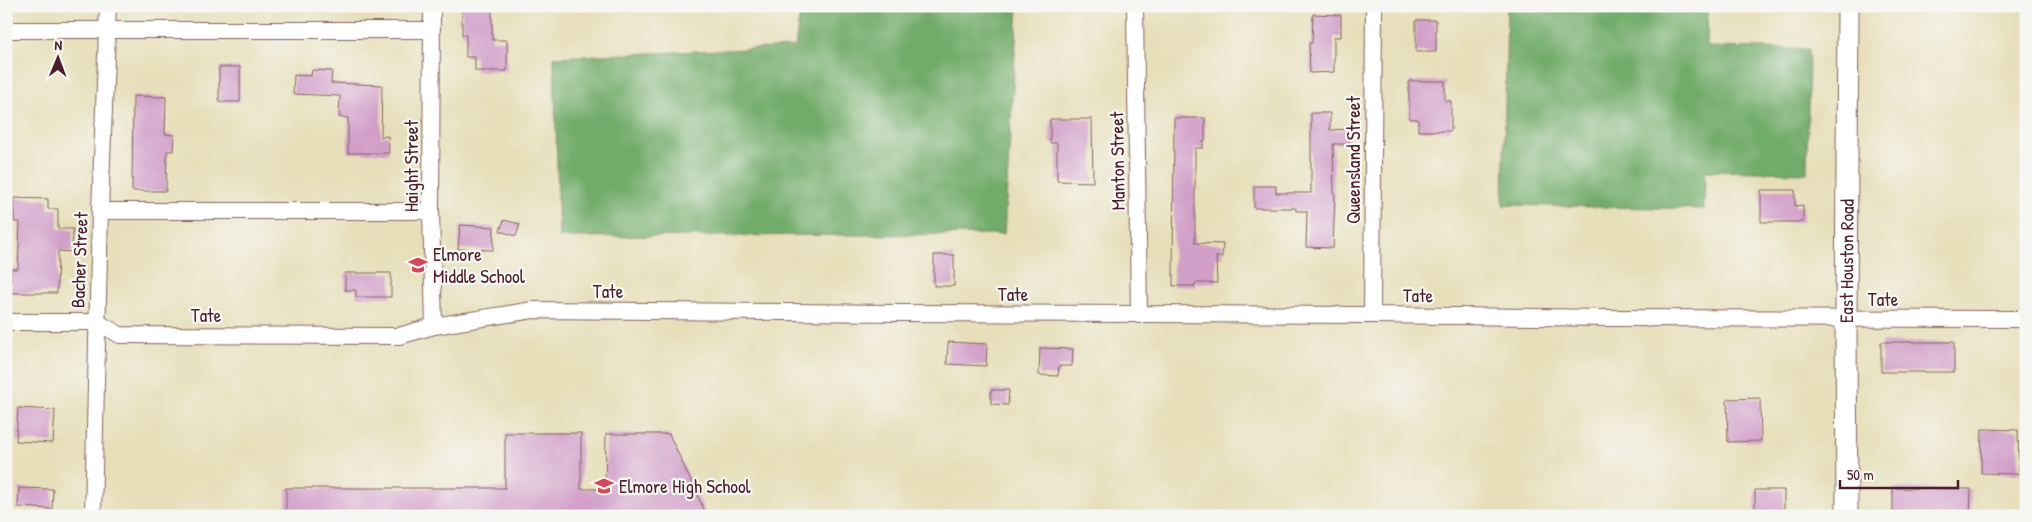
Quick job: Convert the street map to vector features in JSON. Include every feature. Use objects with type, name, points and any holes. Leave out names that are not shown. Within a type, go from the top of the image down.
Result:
[{"type":"street","name":"Bacher Street","points":[[93,516],[100,211],[108,6]]},
{"type":"street","name":"Haight Street","points":[[432,6],[431,211],[434,326]]},
{"type":"street","name":"Manton Street","points":[[1135,6],[1140,314]]},
{"type":"street","name":"Queensland Street","points":[[1372,315],[1374,6]]},
{"type":"street","name":"East Houston Road","points":[[1847,516],[1848,6]]},
{"type":"street","points":[[6,30],[431,30]]},
{"type":"street","points":[[100,211],[431,211]]},
{"type":"street","name":"Tate","points":[[6,322],[98,322],[120,334],[129,335],[399,336],[434,326],[533,310],[1607,318],[2026,319]]},
{"type":"green space","points":[[801,6],[1018,6],[1004,234],[559,237],[554,57],[795,47]]},
{"type":"green space","points":[[1507,6],[1708,6],[1707,47],[1809,49],[1807,173],[1705,171],[1704,209],[1503,205]]},
{"type":"building","points":[[462,6],[492,6],[492,40],[507,40],[507,71],[475,71],[475,57],[466,57],[466,35],[462,35]]},
{"type":"building","points":[[1313,14],[1341,15],[1341,37],[1334,37],[1334,72],[1310,73],[1309,43],[1312,43]]},
{"type":"building","points":[[1416,20],[1436,20],[1436,52],[1416,52]]},
{"type":"building","points":[[219,67],[240,67],[240,102],[219,102]]},
{"type":"building","points":[[312,70],[332,71],[331,83],[382,85],[381,137],[388,136],[389,153],[348,153],[348,118],[339,117],[340,96],[293,94],[294,75],[311,76]]},
{"type":"building","points":[[1409,81],[1445,81],[1445,101],[1451,101],[1451,131],[1418,131],[1418,119],[1409,119]]},
{"type":"building","points":[[133,96],[166,97],[165,134],[174,135],[173,151],[167,151],[166,191],[132,191]]},
{"type":"building","points":[[1311,113],[1330,113],[1330,130],[1349,129],[1349,144],[1333,144],[1335,193],[1333,248],[1306,247],[1307,211],[1296,211],[1296,208],[1254,208],[1254,186],[1276,186],[1276,193],[1311,193]]},
{"type":"building","points":[[1174,118],[1205,118],[1205,141],[1203,141],[1203,148],[1195,148],[1195,243],[1223,244],[1222,257],[1216,257],[1217,283],[1173,286]]},
{"type":"building","points":[[1050,119],[1092,119],[1093,182],[1057,181],[1057,143],[1050,143]]},
{"type":"building","points":[[1761,190],[1795,190],[1795,206],[1803,205],[1803,222],[1761,222]]},
{"type":"building","points":[[14,198],[48,199],[48,209],[58,209],[58,229],[73,229],[72,252],[58,251],[57,293],[11,293],[11,269],[18,269],[20,222],[14,222]]},
{"type":"building","points":[[504,220],[520,224],[516,236],[500,231]]},
{"type":"building","points":[[460,225],[494,227],[493,250],[458,249]]},
{"type":"building","points":[[934,255],[954,255],[954,286],[934,286]]},
{"type":"building","points":[[345,273],[391,273],[391,297],[356,297],[356,290],[345,290]]},
{"type":"building","points":[[948,342],[987,344],[986,366],[947,364]]},
{"type":"building","points":[[1881,342],[1954,342],[1954,372],[1881,372]]},
{"type":"building","points":[[1040,348],[1073,349],[1072,366],[1059,366],[1058,376],[1039,375]]},
{"type":"building","points":[[991,390],[1009,390],[1008,405],[991,404]]},
{"type":"building","points":[[1760,398],[1761,441],[1728,442],[1727,399]]},
{"type":"building","points":[[18,408],[55,410],[53,443],[16,441]]},
{"type":"building","points":[[1982,429],[2018,430],[2019,474],[1981,473]]},
{"type":"building","points":[[505,433],[581,433],[581,489],[605,489],[606,434],[669,434],[707,516],[286,516],[286,488],[505,488]]},
{"type":"building","points":[[19,488],[53,489],[52,509],[18,507]]},
{"type":"building","points":[[1893,488],[1971,489],[1970,516],[1893,516]]},
{"type":"building","points":[[1755,490],[1784,490],[1784,512],[1755,512]]},
{"type":"place","name":"Elmore Middle School","points":[[418,265]]},
{"type":"place","name":"Elmore High School","points":[[604,486]]}]
